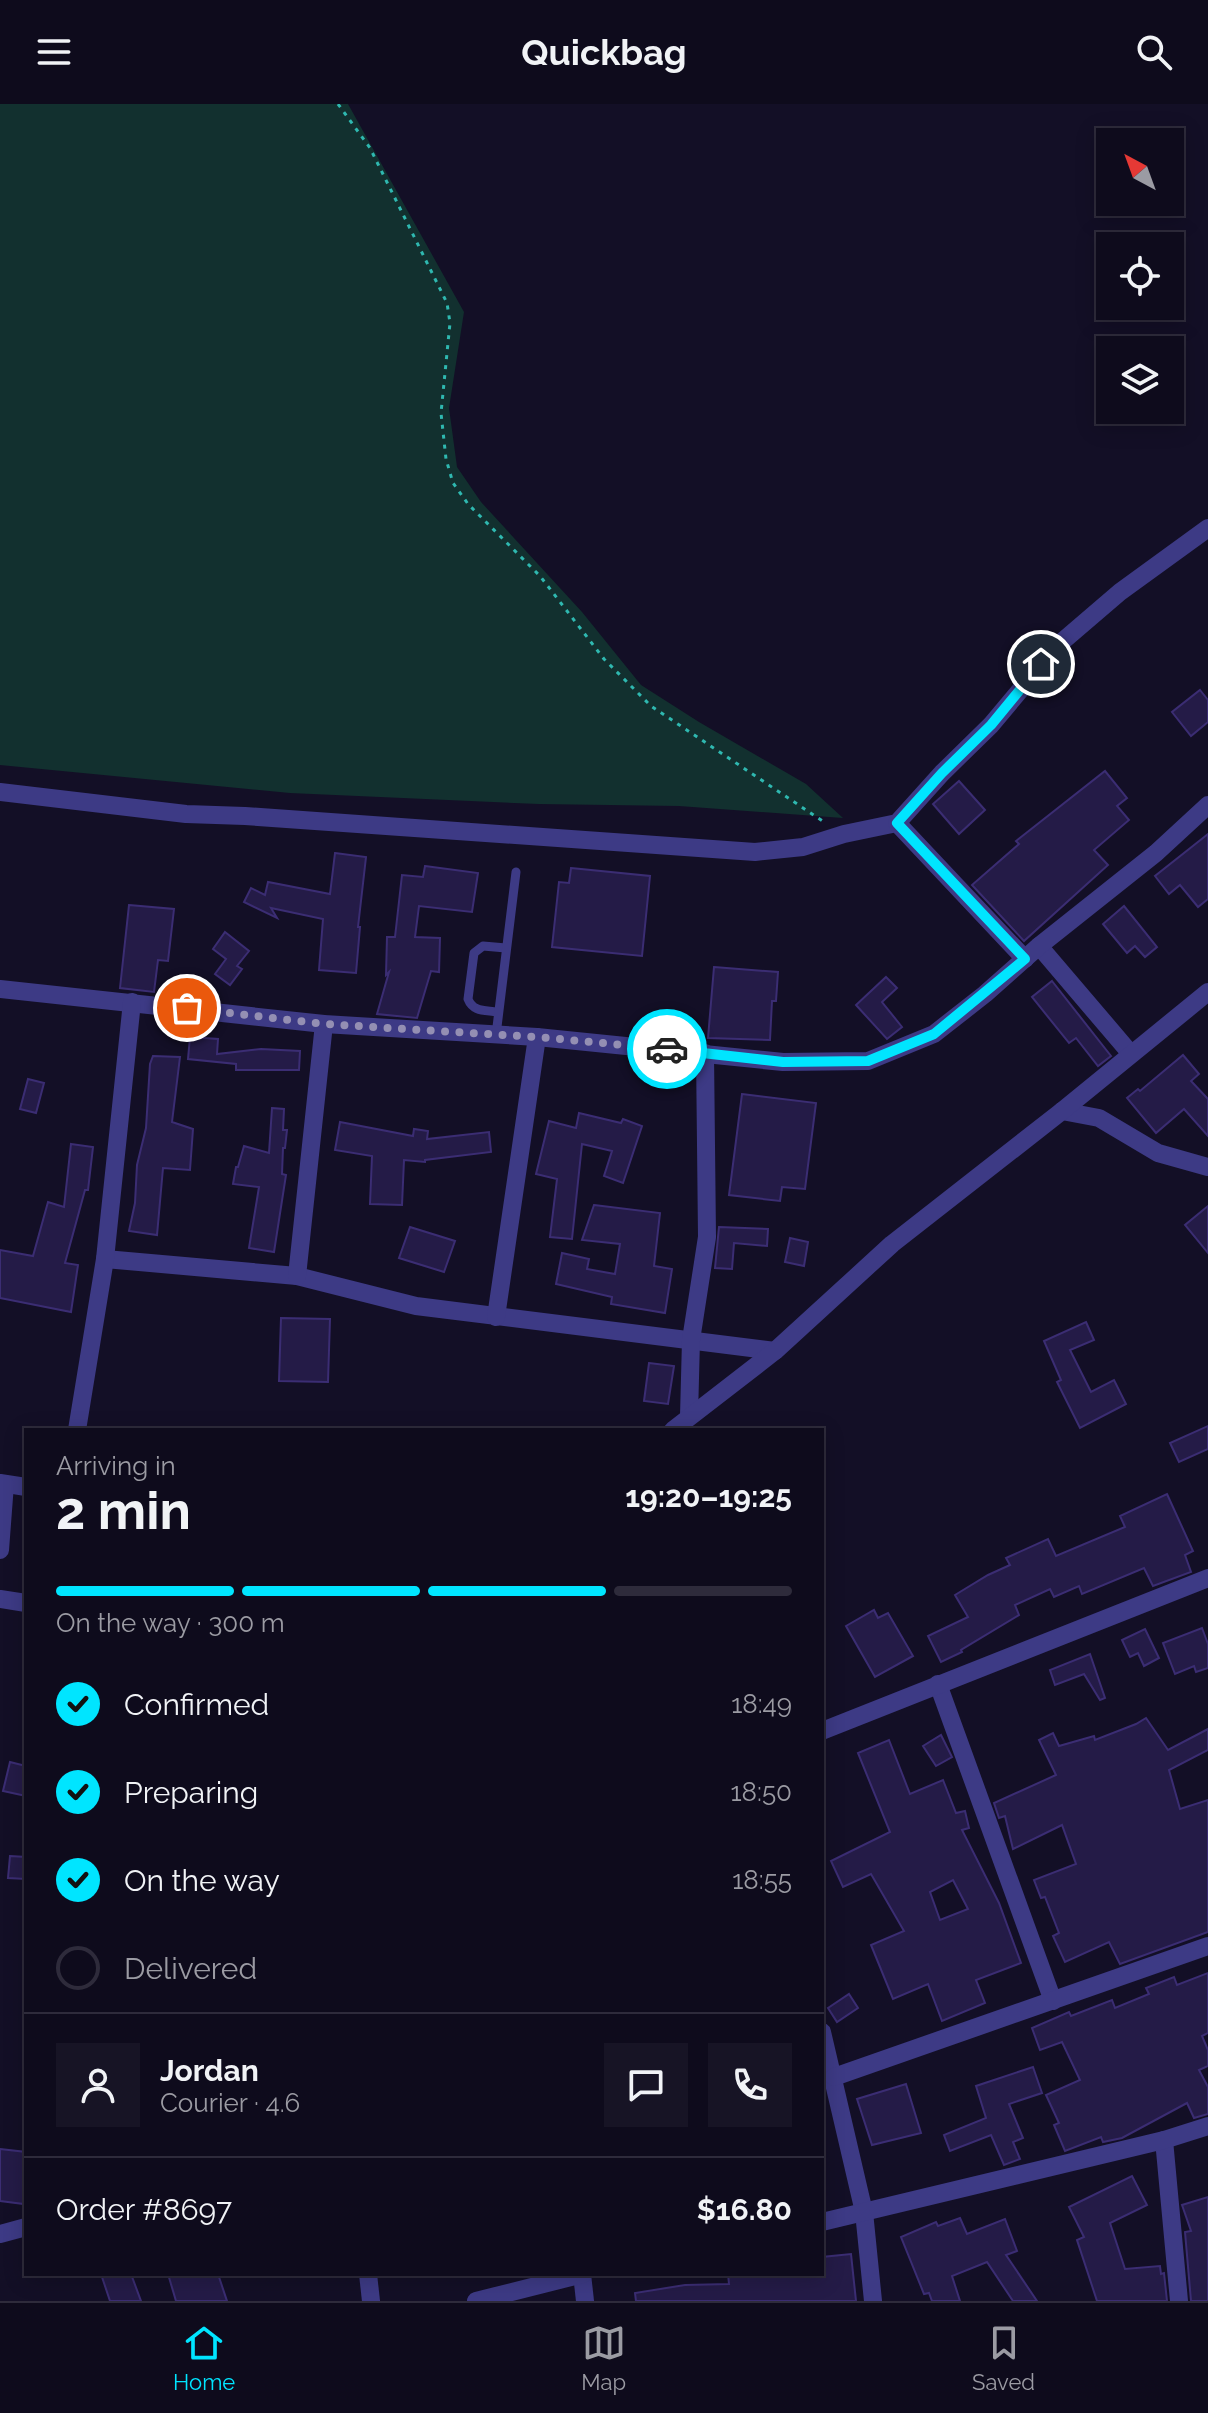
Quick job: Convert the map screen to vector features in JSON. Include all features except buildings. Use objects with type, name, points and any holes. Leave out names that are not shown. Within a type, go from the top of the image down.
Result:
[{"type":"street","points":[[0,792],[186,814],[755,852],[803,847],[844,834],[897,823],[991,725],[1057,646],[1120,592],[1208,528]]},
{"type":"street","points":[[0,989],[324,1024],[537,1037],[783,1062],[868,1061],[934,1034],[1156,853],[1208,805]]},
{"type":"street","points":[[897,823],[1032,952],[1131,1054]]},
{"type":"street","points":[[675,1428],[775,1351],[892,1244],[1208,992]]},
{"type":"street","points":[[77,1428],[105,1259],[132,1002]]},
{"type":"street","points":[[297,1276],[324,1024]]},
{"type":"street","points":[[496,1317],[537,1037]]},
{"type":"street","points":[[689,1416],[691,1340],[707,1237],[705,1053]]},
{"type":"street","points":[[1062,1111],[1099,1118],[1158,1153],[1208,1167]]},
{"type":"street","points":[[105,1259],[297,1276],[416,1306],[775,1351]]},
{"type":"street","points":[[0,1550],[2,1483],[24,1487]]},
{"type":"street","points":[[824,1730],[1208,1578]]},
{"type":"street","points":[[0,1599],[24,1603]]},
{"type":"street","points":[[938,1684],[1053,2001]]},
{"type":"street","points":[[834,2077],[1208,1946]]},
{"type":"street","points":[[824,2045],[864,2212],[873,2301]]},
{"type":"street","points":[[824,2222],[1164,2140],[1208,2126]]},
{"type":"street","points":[[1164,2140],[1179,2301]]},
{"type":"street","points":[[0,2234],[24,2228]]},
{"type":"street","points":[[368,2276],[371,2301]]},
{"type":"street","points":[[476,2301],[574,2276]]},
{"type":"street","points":[[582,2276],[585,2301]]},
{"type":"lane","points":[[496,1035],[516,872]]},
{"type":"lane","points":[[497,1012],[475,1009],[468,999],[474,953],[483,946],[506,948]]},
{"type":"path","points":[[338,104],[370,148],[447,303],[450,323],[441,413],[446,459],[453,483],[468,504],[540,576],[604,659],[651,706],[844,834]]},
{"type":"green space","points":[[0,104],[348,104],[464,312],[449,408],[457,467],[481,502],[582,612],[641,685],[806,784],[843,818],[679,806],[539,804],[290,793],[0,765]]},
{"type":"way so far","points":[[187,1008],[324,1024],[537,1037],[667,1049]]},
{"type":"route","points":[[667,1049],[783,1062],[868,1061],[934,1034],[1025,959],[897,823],[991,725],[1041,664]]}]
